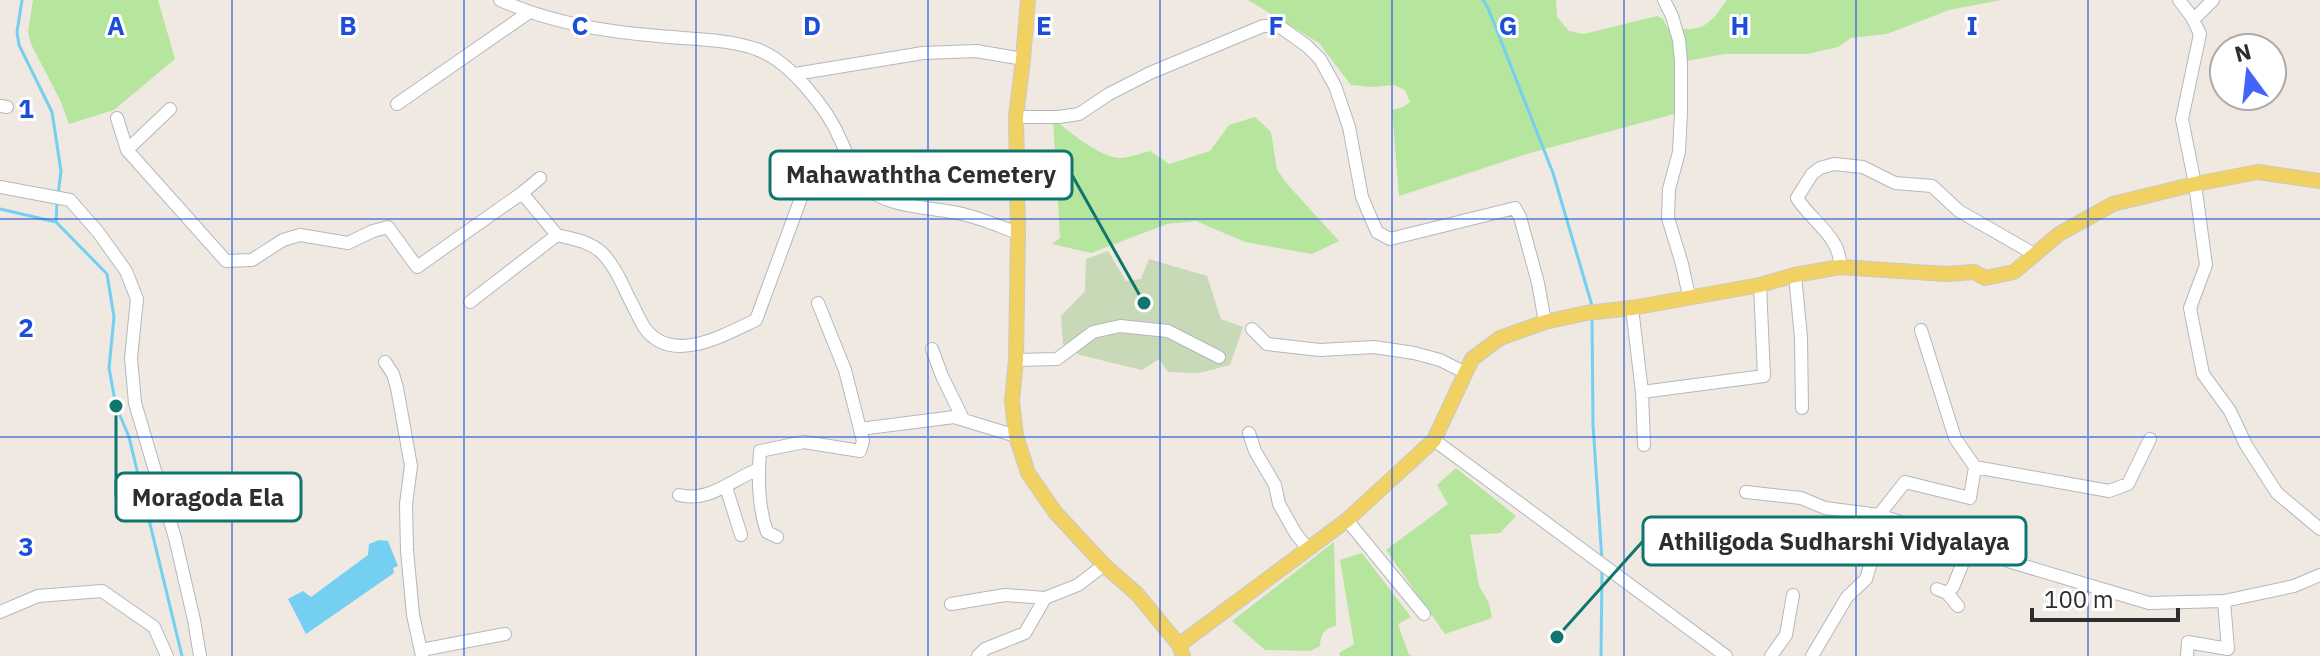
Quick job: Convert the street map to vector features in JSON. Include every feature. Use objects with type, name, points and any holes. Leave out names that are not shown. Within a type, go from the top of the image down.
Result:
[{"type":"main road","points":[[1028,0],[1016,117],[1018,233],[1016,360],[1012,401],[1016,436],[1028,473],[1055,512],[1104,565],[1137,594],[1181,650],[1347,520],[1434,440],[1472,359],[1500,338],[1545,322],[1760,285],[1840,267],[1946,274],[1974,272],[1985,278],[2014,272],[2059,234],[2113,204],[2258,172],[2320,181]]},
{"type":"street","points":[[500,0],[550,20],[755,49],[775,58],[795,74],[815,98],[867,189],[895,202],[965,214],[1018,233]]},
{"type":"street","points":[[1664,0],[1679,40],[1681,62],[1679,152],[1669,189],[1668,218],[1689,296]]},
{"type":"street","points":[[2179,0],[2200,34],[2182,119],[2206,265],[2190,308],[2203,374],[2230,411],[2246,445],[2277,493],[2320,529]]},
{"type":"street","points":[[2193,20],[2213,0]]},
{"type":"street","points":[[397,104],[528,13]]},
{"type":"street","points":[[1016,117],[1079,114],[1150,73],[1263,26],[1279,26],[1320,59],[1335,86],[1349,127],[1362,197],[1377,232],[1390,239],[1515,208],[1527,243],[1545,322]]},
{"type":"street","points":[[795,74],[923,53],[976,51],[1023,59]]},
{"type":"street","points":[[127,150],[170,109]]},
{"type":"street","points":[[117,118],[127,150],[226,261],[252,260],[283,240],[300,235],[348,243],[388,227],[417,267],[540,178]]},
{"type":"street","points":[[522,193],[557,235],[585,242],[601,252],[617,273],[645,329],[666,345],[685,346],[711,340],[756,320],[801,198],[817,179],[846,156]]},
{"type":"street","points":[[1840,267],[1837,245],[1803,209],[1797,198],[1812,174],[1834,164],[1863,167],[1895,183],[1932,186],[1959,211],[2034,254]]},
{"type":"street","points":[[0,187],[70,200],[126,271],[137,299],[131,358],[135,403],[175,538],[200,656]]},
{"type":"street","points":[[470,302],[557,235]]},
{"type":"street","points":[[1795,275],[1801,338],[1802,408]]},
{"type":"street","points":[[1642,392],[1764,376],[1760,285]]},
{"type":"street","points":[[777,537],[767,532],[763,521],[760,451],[804,442],[860,451],[863,441],[845,370],[818,303]]},
{"type":"street","points":[[1632,308],[1642,392],[1644,445]]},
{"type":"street","points":[[1016,360],[1057,359],[1093,332],[1120,326],[1168,331],[1219,357]]},
{"type":"street","points":[[1252,329],[1267,344],[1320,350],[1374,347],[1440,360],[1464,372]]},
{"type":"street","points":[[1812,656],[1847,597],[1866,579],[1875,549],[1879,515],[1905,482],[1970,498],[1975,467],[1955,438],[1921,330]]},
{"type":"street","points":[[932,349],[963,419]]},
{"type":"street","points":[[385,362],[397,388],[411,466],[406,504],[407,550],[413,615],[421,653],[505,634]]},
{"type":"street","points":[[860,429],[954,417],[1016,436]]},
{"type":"street","points":[[1249,433],[1255,451],[1275,485],[1279,504],[1308,549]]},
{"type":"street","points":[[1975,467],[2109,491],[2128,484],[2150,439]]},
{"type":"street","points":[[1434,440],[1726,656]]},
{"type":"street","points":[[679,495],[714,493],[759,469]]},
{"type":"street","points":[[726,487],[741,535]]},
{"type":"street","points":[[1746,492],[1801,498],[1825,508],[1879,515],[2011,562],[2149,603],[2224,601],[2294,586],[2320,575]]},
{"type":"street","points":[[1347,520],[1424,614]]},
{"type":"street","points":[[1958,606],[1942,591],[1953,587],[1970,545]]},
{"type":"street","points":[[951,604],[1005,595],[1045,598],[1078,585],[1104,565]]},
{"type":"street","points":[[0,612],[38,596],[102,591],[154,627],[167,656]]},
{"type":"street","points":[[1771,656],[1786,635],[1793,595]]},
{"type":"street","points":[[978,656],[985,649],[1025,633],[1045,598]]},
{"type":"street","points":[[2187,656],[2188,642],[2228,649],[2224,601]]},
{"type":"green space","points":[[33,0],[158,0],[175,59],[114,110],[69,124],[31,44],[28,32]]},
{"type":"green space","points":[[1248,0],[1556,0],[1557,17],[1569,31],[1584,34],[1657,16],[1663,19],[1667,27],[1695,28],[1714,17],[1727,0],[2001,0],[1949,10],[1887,34],[1851,38],[1838,47],[1808,54],[1724,54],[1681,62],[1681,112],[1530,153],[1399,196],[1392,110],[1410,102],[1405,90],[1394,85],[1351,85],[1319,43]]},
{"type":"green space","points":[[1255,117],[1271,132],[1277,170],[1339,241],[1312,254],[1245,242],[1196,221],[1167,224],[1091,253],[1052,244],[1060,238],[1053,118],[1075,136],[1111,157],[1150,151],[1169,164],[1210,151],[1229,125]]},
{"type":"green space","points":[[1108,251],[1126,281],[1141,279],[1149,259],[1207,276],[1221,319],[1243,327],[1230,365],[1199,373],[1168,372],[1159,359],[1142,370],[1080,355],[1063,344],[1061,316],[1085,291],[1086,259]]},
{"type":"green space","points":[[1456,468],[1516,516],[1500,533],[1470,535],[1479,586],[1489,603],[1492,618],[1445,634],[1386,550],[1448,504],[1437,485]]},
{"type":"green space","points":[[1334,542],[1336,626],[1324,632],[1320,646],[1310,651],[1265,650],[1232,621]]},
{"type":"green space","points":[[1362,553],[1411,617],[1398,624],[1409,655],[1413,656],[1340,656],[1339,653],[1354,644],[1340,560]]},
{"type":"water","points":[[388,541],[398,566],[393,568],[394,573],[306,634],[288,599],[303,591],[311,597],[368,555],[369,544]]},
{"type":"waterway","points":[[22,0],[17,32],[19,45],[52,112],[61,171],[58,195]]},
{"type":"waterway","points":[[1483,0],[1553,173],[1592,309]]},
{"type":"waterway","points":[[56,222],[57,202]]},
{"type":"waterway","points":[[0,209],[56,222],[107,274],[114,317],[109,368],[116,406],[129,437],[182,656]]},
{"type":"waterway","points":[[1592,316],[1593,424],[1602,561]]},
{"type":"waterway","points":[[1601,656],[1602,568]]},
{"type":"place","name":"Mahawaththa Cemetery","points":[[1144,303]]},
{"type":"place","name":"Moragoda Ela","points":[[116,406]]},
{"type":"place","name":"Athiligoda Sudharshi Vidyalaya","points":[[1557,637]]}]
